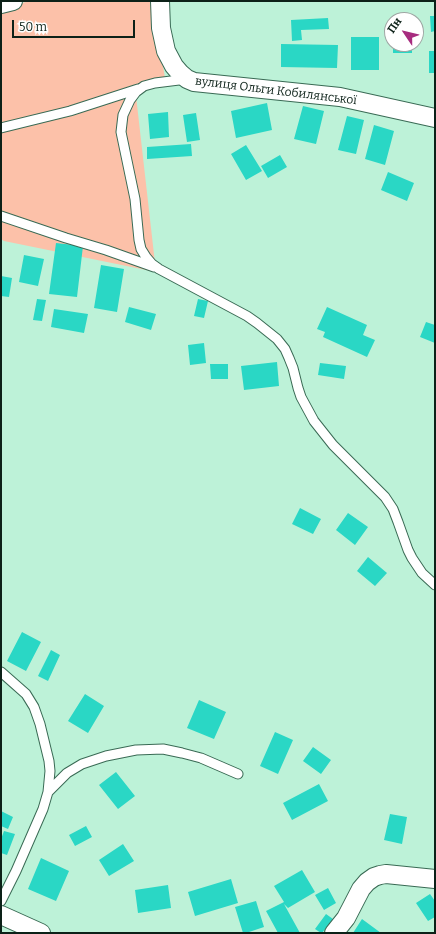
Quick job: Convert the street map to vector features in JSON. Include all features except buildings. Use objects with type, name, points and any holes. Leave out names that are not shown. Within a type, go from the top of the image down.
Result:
[{"type":"street","points":[[1,4],[13,1]]},
{"type":"street","points":[[160,1],[161,28],[166,51],[174,66],[187,79]]},
{"type":"street","name":"вулиця Ольги Кобилянської","points":[[187,79],[194,82],[340,97],[435,118]]},
{"type":"street","points":[[334,933],[346,918],[361,889],[374,877],[386,874],[435,879]]},
{"type":"street","points":[[1,915],[41,933]]},
{"type":"lane","points":[[1,128],[70,111],[140,89],[149,84],[187,79]]},
{"type":"lane","points":[[140,89],[130,100],[125,109],[121,132],[135,199],[141,249],[152,264],[159,269],[247,316],[277,340],[285,349],[293,368],[301,397],[314,421],[333,445],[384,497],[393,509],[412,558],[422,573],[435,585]]},
{"type":"lane","points":[[1,216],[159,269]]},
{"type":"lane","points":[[1,672],[26,694],[38,715],[49,761],[50,776],[46,801],[1,901]]},
{"type":"lane","points":[[48,792],[62,776],[82,764],[106,756],[136,750],[163,749],[182,753],[201,758],[238,774]]},
{"type":"shaded area","points":[[30,1],[152,1],[165,78],[135,87],[156,272],[4,241],[1,239],[1,8]]}]
